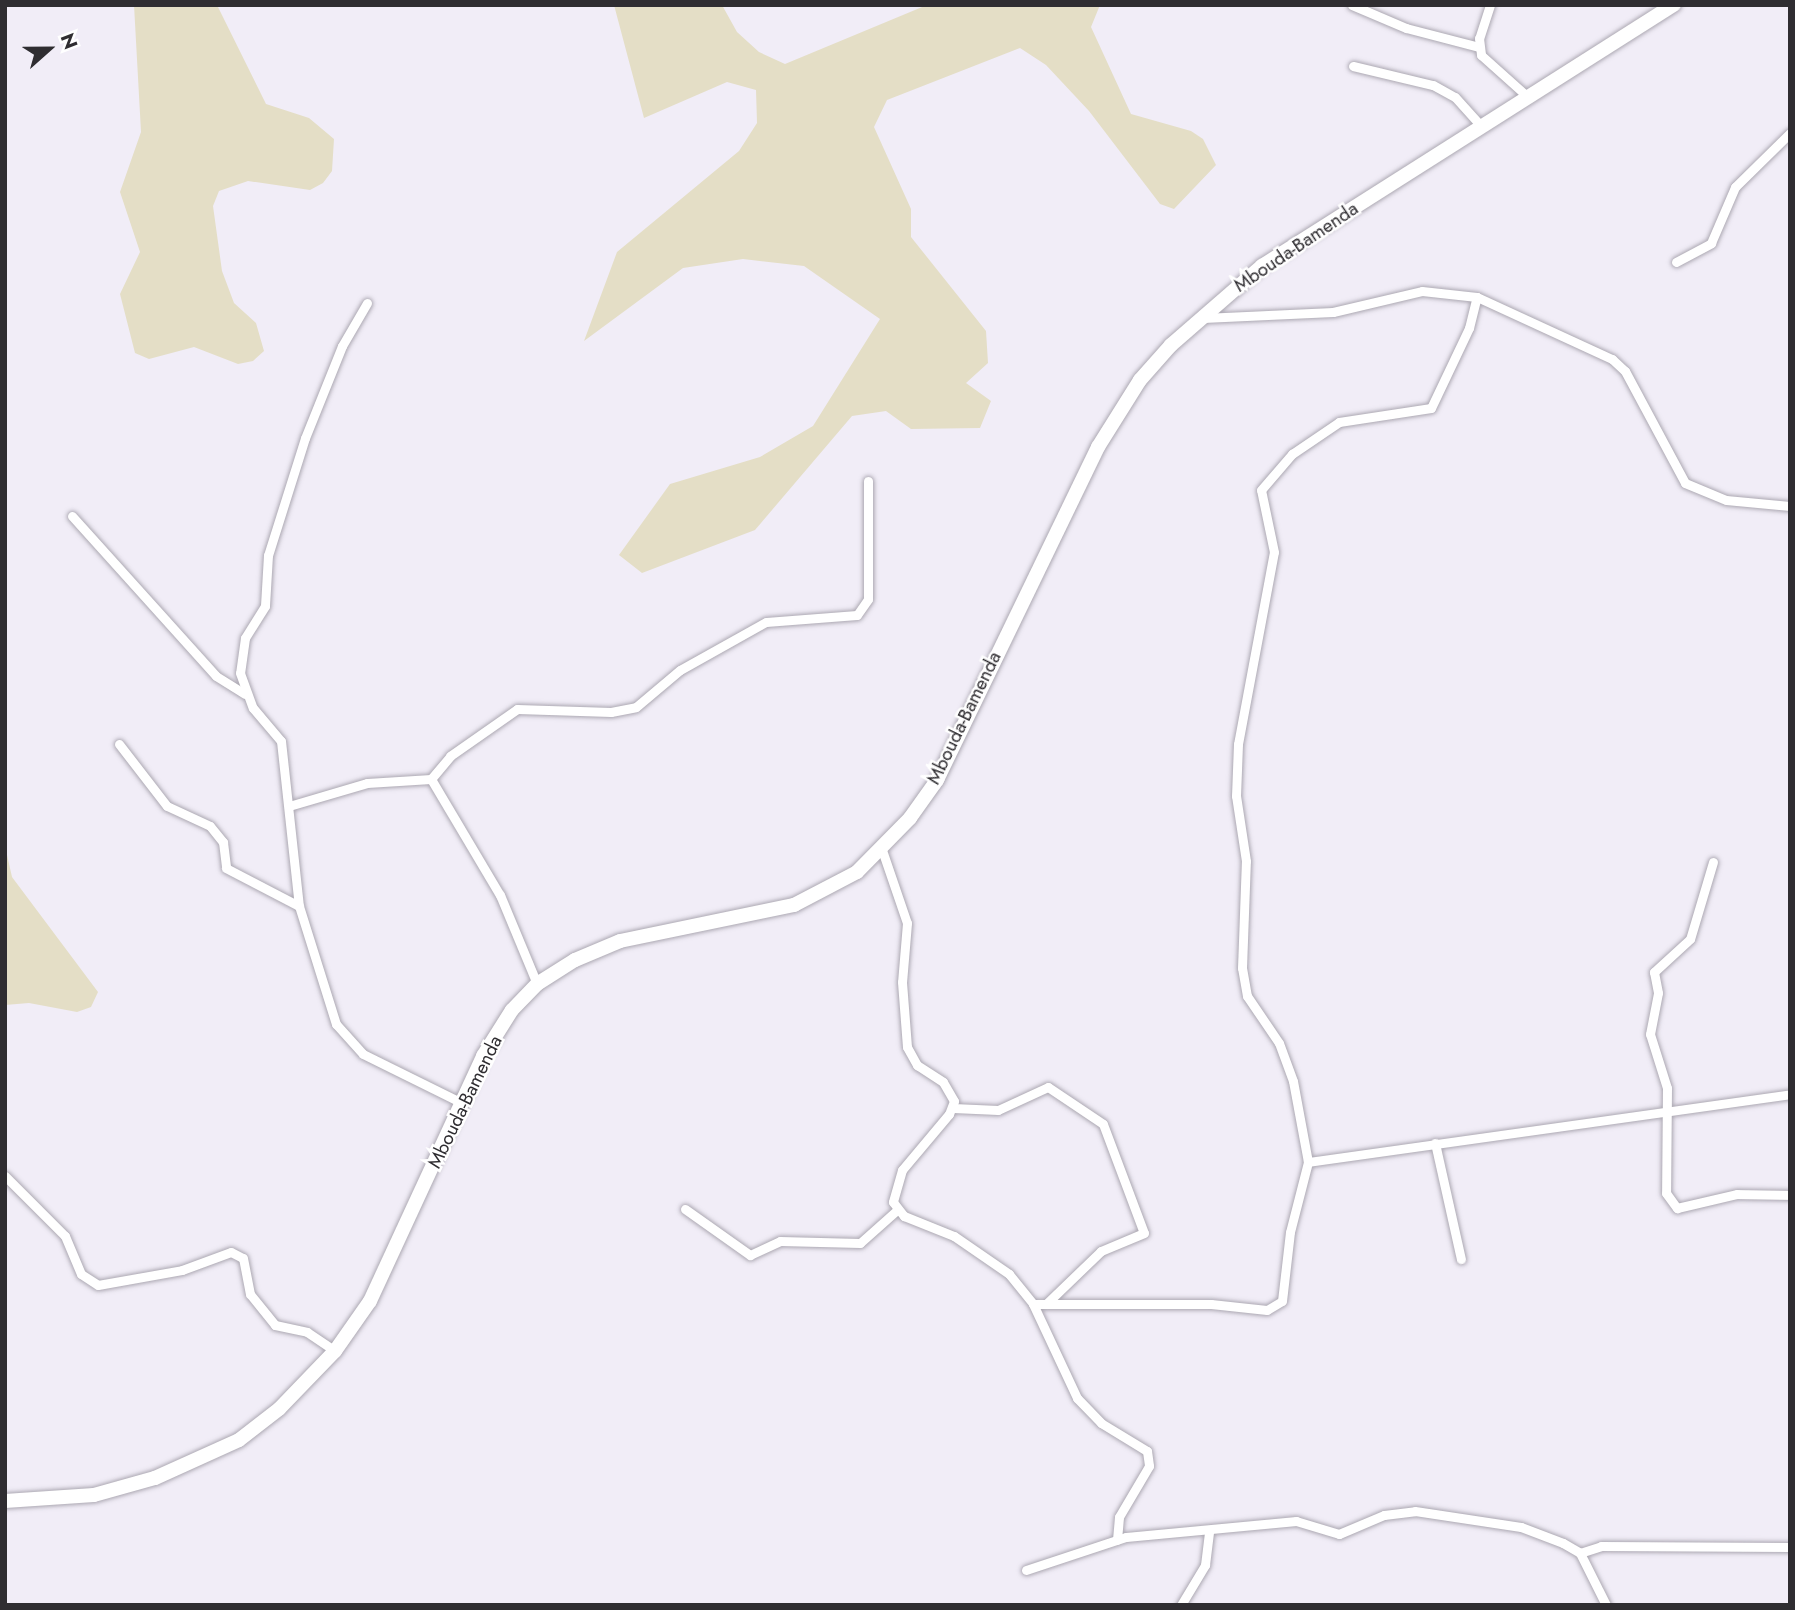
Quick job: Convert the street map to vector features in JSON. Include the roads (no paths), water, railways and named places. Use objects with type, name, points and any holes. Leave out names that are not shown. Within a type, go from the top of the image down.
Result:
[{"type":"highway","name":"Mbouda-Bamenda","points":[[5,1501],[94,1495],[188,1466],[239,1440],[279,1409],[335,1351],[393,1259],[462,1103],[512,1010],[537,985],[575,960],[620,941],[794,905],[857,872],[882,850],[937,780],[1098,447],[1140,380],[1198,318],[1262,266],[1674,5]]},
{"type":"street","points":[[1352,5],[1406,28],[1479,47],[1528,97]]},
{"type":"street","points":[[1479,47],[1490,5]]},
{"type":"street","points":[[1353,66],[1433,85],[1455,97],[1481,126]]},
{"type":"street","points":[[1676,262],[1711,243],[1735,187],[1790,134]]},
{"type":"street","points":[[1198,318],[1332,312],[1422,290],[1477,297],[1612,359],[1625,371],[1685,483],[1726,500],[1790,506]]},
{"type":"street","points":[[1033,1304],[1211,1304],[1267,1310],[1279,1306],[1308,1161],[1293,1081],[1279,1043],[1247,996],[1242,968],[1246,861],[1236,796],[1238,744],[1274,552],[1261,490],[1292,454],[1339,422],[1431,408],[1469,328],[1477,297]]},
{"type":"street","points":[[245,694],[240,673],[245,638],[265,606],[268,555],[305,438],[342,346],[367,303]]},
{"type":"street","points":[[289,806],[367,783],[431,779],[450,756],[517,709],[611,712],[636,707],[680,670],[766,622],[857,615],[868,598],[868,481]]},
{"type":"street","points":[[72,516],[216,676],[245,694],[281,741],[299,905],[345,1039],[363,1054],[462,1103]]},
{"type":"street","points":[[119,744],[167,806],[210,826],[223,842],[226,869],[299,905]]},
{"type":"street","points":[[431,779],[500,895],[537,985]]},
{"type":"street","points":[[882,850],[907,923],[902,982],[907,1047],[918,1065],[943,1082],[953,1108]]},
{"type":"street","points":[[1713,862],[1690,939],[1654,972],[1658,993],[1650,1034],[1665,1076],[1666,1192],[1671,1206],[1737,1194],[1790,1195]]},
{"type":"street","points":[[953,1108],[998,1110],[1048,1087],[1103,1124],[1144,1233],[1101,1251],[1046,1304]]},
{"type":"street","points":[[1308,1161],[1790,1094]]},
{"type":"street","points":[[897,1210],[894,1189],[902,1170],[953,1108]]},
{"type":"street","points":[[1435,1143],[1461,1259]]},
{"type":"street","points":[[5,1176],[65,1236],[81,1274],[98,1285],[182,1270],[231,1252],[243,1258],[250,1294],[275,1325],[307,1332],[335,1351]]},
{"type":"street","points":[[685,1209],[750,1255],[780,1241],[860,1243],[897,1210]]},
{"type":"street","points":[[897,1210],[986,1254],[1033,1304],[1077,1398],[1101,1423],[1147,1451],[1149,1466],[1119,1517],[1117,1540]]},
{"type":"street","points":[[1026,1570],[1117,1540],[1296,1521],[1339,1534],[1384,1515],[1415,1511],[1521,1527],[1580,1553],[1606,1605]]},
{"type":"street","points":[[1181,1605],[1205,1565],[1209,1531]]},
{"type":"street","points":[[1580,1553],[1601,1546],[1790,1548]]}]
